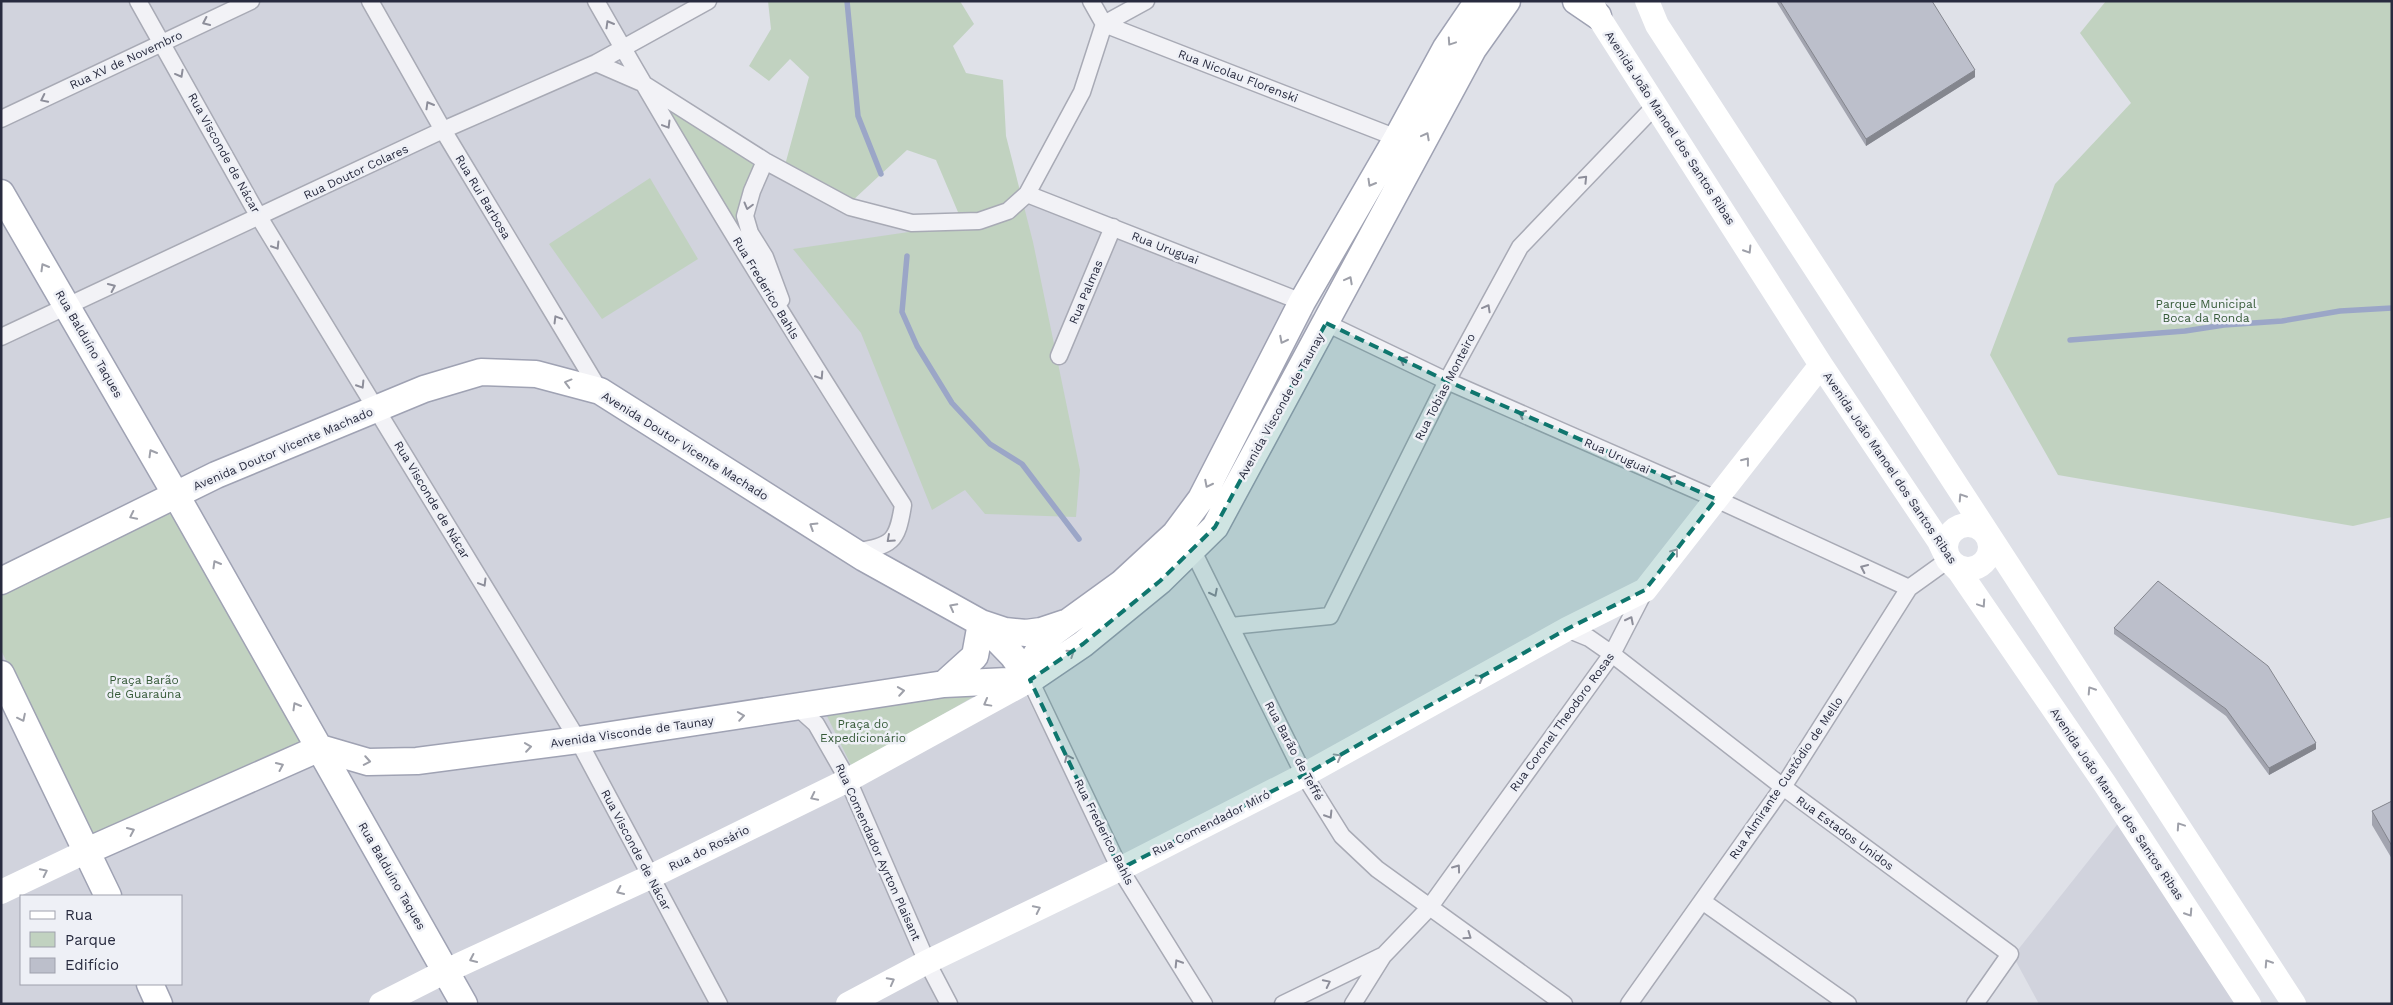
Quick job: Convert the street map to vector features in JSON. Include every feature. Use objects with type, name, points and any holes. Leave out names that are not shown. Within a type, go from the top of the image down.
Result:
[{"type":"main road","points":[[1030,680],[1034,658],[1046,638],[1122,583],[1175,534],[1201,499],[1302,302],[1397,138],[1446,48],[1478,1]]},
{"type":"main road","name":"Avenida Visconde de Taunay","points":[[320,748],[368,762],[417,761],[578,740],[944,684],[1030,680],[1084,644],[1160,581],[1214,527],[1473,49],[1507,1]]},
{"type":"main road","points":[[1576,1],[1594,9]]},
{"type":"main road","points":[[1647,1],[1656,25],[1868,347],[1987,534],[2190,841],[2294,1004]]},
{"type":"main road","name":"Avenida João Manoel dos Santos Ribas","points":[[1594,9],[1822,366],[1939,540],[1948,560],[1960,571],[2105,784],[2249,1004]]},
{"type":"main road","name":"Rua Balduíno Taques","points":[[1,193],[176,495]]},
{"type":"main road","name":"Rua Coronel Theodoro Rosas","points":[[1645,590],[1822,366]]},
{"type":"main road","name":"Avenida Doutor Vicente Machado","points":[[176,495],[216,475],[424,390],[481,372],[536,374],[600,391],[855,552],[981,623],[1005,631],[1026,633],[1041,631],[1065,623]]},
{"type":"main road","points":[[1,581],[176,495],[320,748],[87,851],[1,892]]},
{"type":"main road","points":[[1971,525],[1987,534],[1990,550],[1987,559],[1981,565],[1973,569],[1964,569],[1948,560],[1946,544],[1949,536],[1955,530],[1971,525]]},
{"type":"main road","name":"Rua Comendador Miró","points":[[848,1004],[927,962],[1120,869],[1304,775],[1567,629],[1645,590]]},
{"type":"main road","points":[[981,623],[1013,656],[1030,680]]},
{"type":"main road","points":[[944,684],[975,656],[981,623]]},
{"type":"main road","points":[[1,674],[108,895]]},
{"type":"main road","name":"Rua do Rosário","points":[[380,1004],[446,971],[650,877],[848,780],[1030,680]]},
{"type":"main road","name":"Rua Balduíno Taques","points":[[320,748],[464,1004]]},
{"type":"main road","points":[[150,985],[159,1004]]},
{"type":"street","name":"Rua Visconde de Nácar","points":[[138,1],[163,42],[259,217],[578,740],[719,1004]]},
{"type":"street","name":"Rua XV de Novembro","points":[[1,119],[251,1]]},
{"type":"street","name":"Rua Rui Barbosa","points":[[370,1],[443,130],[600,391]]},
{"type":"street","name":"Rua Frederico Bahls","points":[[596,1],[642,83],[794,335],[903,505],[899,529],[892,540],[879,548],[855,552]]},
{"type":"street","name":"Rua Doutor Colares","points":[[1,338],[443,130],[596,63],[708,1]]},
{"type":"street","points":[[1090,1],[1104,24]]},
{"type":"street","points":[[596,63],[642,83],[765,161],[850,208],[912,223],[979,222],[1008,211],[1028,194],[1082,92],[1104,24],[1146,1]]},
{"type":"street","name":"Rua Nicolau Florenski","points":[[1104,24],[1397,138]]},
{"type":"street","name":"Rua Tobias Monteiro","points":[[1231,626],[1330,616],[1446,381],[1520,247],[1656,105]]},
{"type":"street","points":[[765,161],[752,190],[746,216],[750,232],[765,257],[794,335]]},
{"type":"street","name":"Rua Uruguai","points":[[1028,194],[1302,302]]},
{"type":"street","name":"Rua Palmas","points":[[1059,356],[1113,228]]},
{"type":"street","name":"Rua Uruguai","points":[[1326,323],[1446,381],[1716,499],[1909,588]]},
{"type":"street","name":"Rua Barão de Teffé","points":[[1192,549],[1304,775],[1342,836],[1377,869],[1428,908],[1564,1004]]},
{"type":"street","name":"Rua Almirante Custódio de Mello","points":[[1629,1004],[1782,787],[1909,588],[1948,560]]},
{"type":"street","name":"Rua Coronel Theodoro Rosas","points":[[1353,1004],[1382,956],[1428,908],[1612,654],[1645,590]]},
{"type":"street","points":[[1567,629],[1590,638],[1612,654]]},
{"type":"street","name":"Rua Estados Unidos","points":[[1612,654],[1782,787],[2010,954],[1975,1004]]},
{"type":"street","name":"Rua Frederico Bahls","points":[[1030,680],[1120,869],[1204,1004]]},
{"type":"street","name":"Rua Comendador Ayrton Plaisant","points":[[797,707],[816,724],[848,780],[927,962],[949,1004]]},
{"type":"street","points":[[1702,901],[1848,1004]]},
{"type":"street","points":[[1283,1004],[1382,956]]},
{"type":"highlighted area","points":[[1326,323],[1447,381],[1716,499],[1645,590],[1567,629],[1304,775],[1120,869],[1030,680],[1083,644],[1160,581],[1215,527]]},
{"type":"shaded area","points":[[1,1],[711,1],[621,57],[636,91],[849,209],[966,224],[1029,196],[1301,304],[1324,325],[1213,527],[1021,685],[1114,869],[928,962],[951,1004],[1,1004]]},
{"type":"shaded area","points":[[2124,816],[2247,1004],[2039,1004],[2013,956]]},
{"type":"green space","points":[[768,1],[960,1],[974,24],[953,46],[966,73],[1003,80],[1006,136],[1033,242],[1080,470],[1076,517],[985,514],[965,490],[932,510],[861,333],[793,249],[963,224],[936,160],[907,150],[851,202],[785,165],[809,77],[790,59],[769,81],[749,66],[771,29]]},
{"type":"green space","name":"Parque Municipal Boca da Ronda","points":[[2106,1],[2392,1],[2392,517],[2353,526],[2058,475],[1990,355],[2055,184],[2131,103],[2080,33]]},
{"type":"green space","points":[[665,109],[750,158],[754,167],[744,197],[760,261],[659,111]]},
{"type":"green space","points":[[650,178],[698,259],[602,319],[549,244]]},
{"type":"green space","name":"Praça Barão de Guaraúna","points":[[173,509],[305,742],[91,836],[1,650],[1,594]]},
{"type":"green space","name":"Praça do Expedicionário","points":[[985,690],[852,767],[825,712]]},
{"type":"building","points":[[1780,1],[1932,1],[1975,70],[1866,139]]},
{"type":"building","points":[[2158,581],[2268,666],[2316,743],[2269,768],[2226,709],[2114,628]]},
{"type":"building","points":[[2392,801],[2392,846],[2372,811]]},
{"type":"waterway","points":[[847,1],[858,116],[881,174]]},
{"type":"waterway","points":[[907,256],[902,312],[917,346],[952,403],[990,444],[1022,464],[1079,539]]},
{"type":"waterway","points":[[2070,340],[2185,331],[2224,325],[2282,321],[2340,311],[2392,308]]}]
